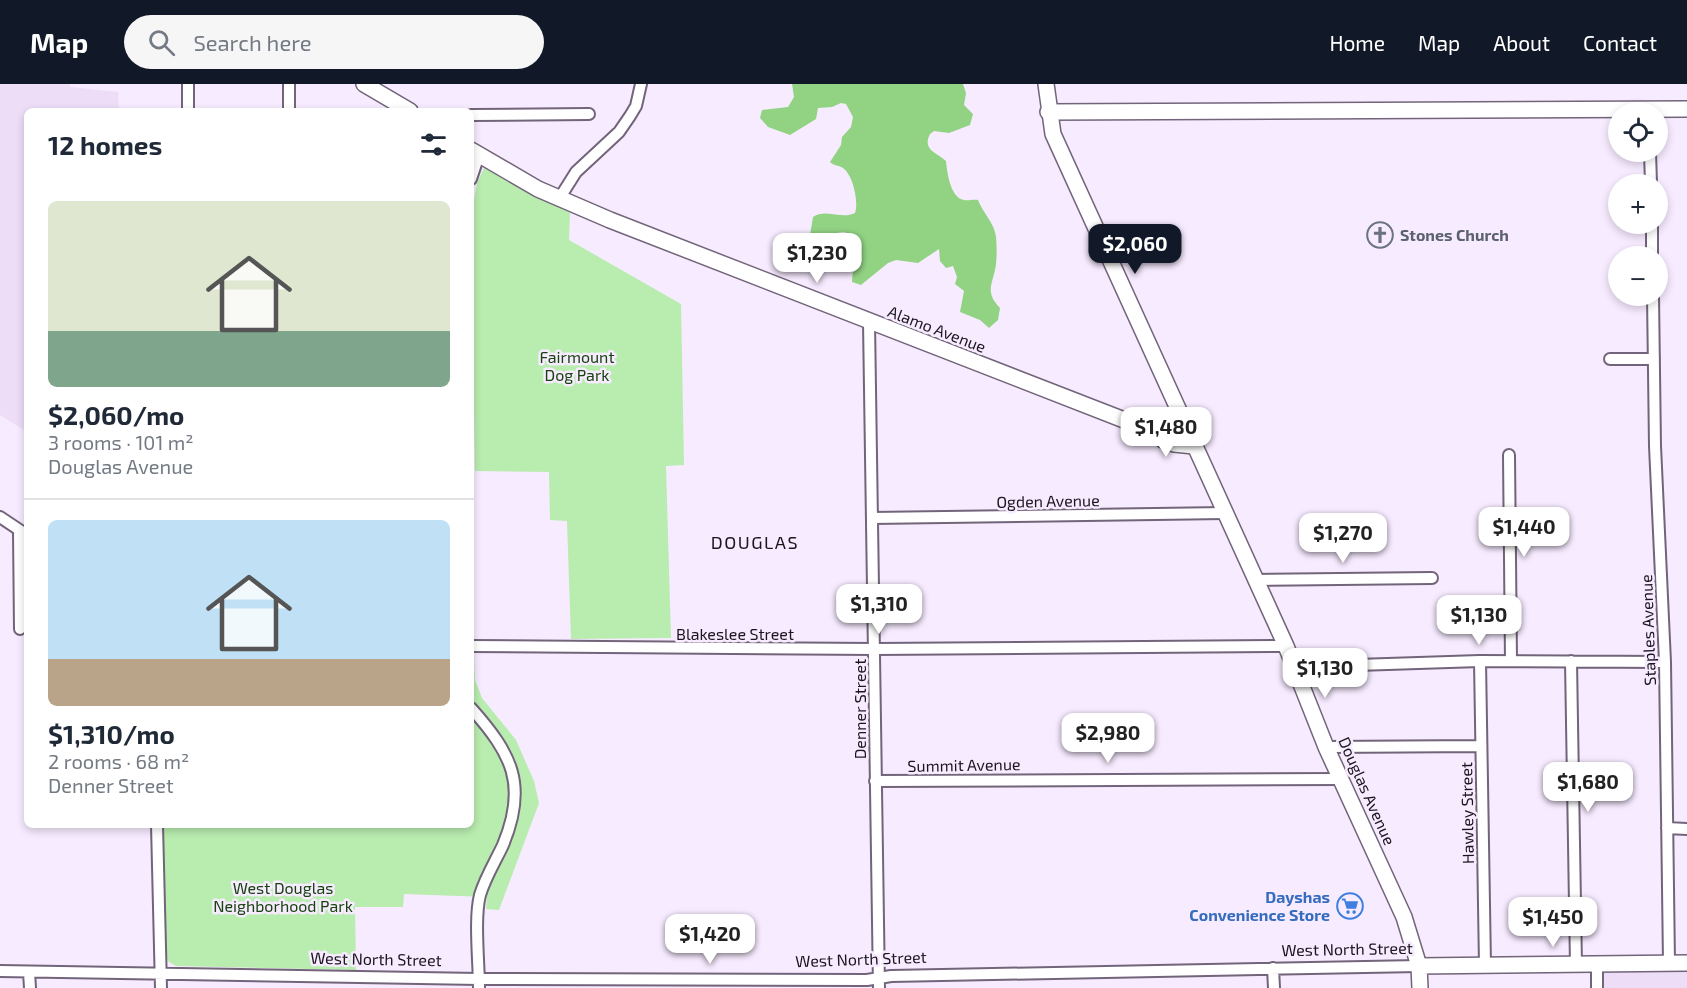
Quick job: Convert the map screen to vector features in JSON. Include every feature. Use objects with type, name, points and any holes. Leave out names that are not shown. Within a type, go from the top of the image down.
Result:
[{"type":"street","points":[[188,84],[188,108]]},
{"type":"street","points":[[289,84],[289,108]]},
{"type":"street","points":[[364,84],[405,108]]},
{"type":"street","points":[[560,199],[576,172],[619,132],[630,117],[641,84]]},
{"type":"street","name":"Douglas Avenue","points":[[1046,84],[1048,112],[1053,135],[1286,646],[1326,747],[1404,917],[1419,966],[1420,988]]},
{"type":"street","points":[[1668,110],[1687,109]]},
{"type":"street","points":[[1048,112],[1608,111]]},
{"type":"street","points":[[474,115],[589,114]]},
{"type":"street","name":"Alamo Avenue","points":[[475,153],[560,199],[868,322],[1155,432],[1163,440],[1174,444],[1194,446]]},
{"type":"street","name":"Staples Avenue","points":[[1653,306],[1665,662],[1669,963]]},
{"type":"street","name":"Denner Street","points":[[868,322],[879,983]]},
{"type":"street","points":[[1610,359],[1654,358]]},
{"type":"street","points":[[1155,432],[1186,427]]},
{"type":"street","points":[[1509,455],[1511,661]]},
{"type":"street","name":"Ogden Avenue","points":[[872,518],[1225,513]]},
{"type":"street","points":[[0,517],[23,533],[20,629]]},
{"type":"street","points":[[1255,580],[1432,578]]},
{"type":"street","name":"Blakeslee Street","points":[[474,646],[875,649],[1286,646]]},
{"type":"street","points":[[1295,667],[1480,661],[1665,662]]},
{"type":"street","name":"Hawley Street","points":[[1480,661],[1485,965]]},
{"type":"street","points":[[1570,661],[1576,965]]},
{"type":"street","points":[[474,712],[505,750],[513,770],[516,790],[515,810],[511,825],[480,897],[479,983]]},
{"type":"street","points":[[1326,747],[1481,746]]},
{"type":"street","name":"Summit Avenue","points":[[875,781],[1341,779]]},
{"type":"street","points":[[156,828],[161,988]]},
{"type":"street","points":[[1667,828],[1687,828]]},
{"type":"street","name":"West North Street","points":[[0,971],[161,973],[479,983],[879,983],[1273,968],[1687,963]]},
{"type":"street","points":[[1596,988],[1597,964]]},
{"type":"street","points":[[1273,968],[1274,988]]},
{"type":"street","points":[[29,972],[30,988]]},
{"type":"shaded area","points":[[0,84],[70,84],[70,87],[118,92],[119,108],[24,108],[24,430],[0,415]]},
{"type":"shaded area","points":[[1687,969],[1687,988],[1600,988],[1602,971]]},
{"type":"green space","points":[[792,84],[963,84],[966,93],[964,105],[973,114],[970,125],[949,133],[934,131],[930,134],[928,144],[931,150],[946,161],[950,184],[955,194],[964,200],[978,200],[995,232],[996,262],[991,294],[1000,308],[998,320],[989,328],[980,320],[960,312],[964,291],[955,284],[957,277],[953,266],[946,268],[940,261],[939,249],[918,263],[896,260],[888,263],[861,285],[852,282],[855,246],[851,234],[844,232],[833,235],[825,242],[817,259],[810,258],[807,253],[813,217],[823,214],[850,215],[855,213],[856,196],[850,176],[843,168],[830,162],[841,145],[842,137],[851,127],[853,117],[846,104],[841,103],[832,107],[818,108],[816,119],[790,135],[768,127],[760,118],[762,110],[788,107],[794,97]]},
{"type":"green space","name":"Fairmount Dog Park","points":[[485,166],[570,213],[569,240],[681,304],[684,465],[666,466],[671,638],[571,639],[567,521],[550,520],[549,472],[475,471],[474,200],[477,183]]},
{"type":"green space","name":"West Douglas Neighborhood Park","points":[[474,653],[475,680],[482,698],[516,740],[534,781],[539,803],[499,910],[486,909],[487,897],[404,894],[403,907],[355,907],[356,970],[176,966],[169,962],[165,955],[162,828],[474,828]]},
{"type":"place","name":"Stones Church","points":[[1380,235]]},
{"type":"place","name":"Dayshas Convenience Store","points":[[1350,906]]},
{"type":"district","name":"DOUGLAS","points":[[755,543]]}]
